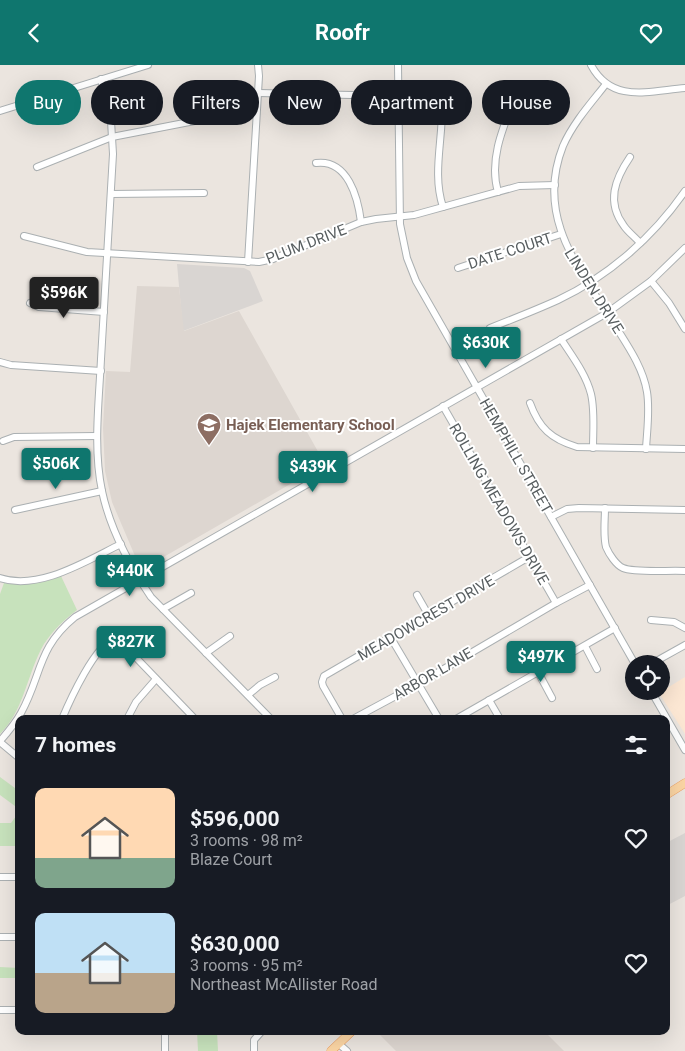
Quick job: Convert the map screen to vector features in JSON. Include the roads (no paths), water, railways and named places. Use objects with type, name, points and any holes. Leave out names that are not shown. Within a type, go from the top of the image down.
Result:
[{"type":"main road","points":[[670,792],[685,783]]},
{"type":"main road","points":[[331,1051],[348,1035]]},
{"type":"street","points":[[0,111],[148,65]]},
{"type":"street","points":[[258,65],[258,80]]},
{"type":"street","name":"HEMPHILL STREET","points":[[398,65],[399,216],[403,246],[412,271],[630,655]]},
{"type":"street","points":[[591,65],[606,84],[622,92],[631,93],[685,88]]},
{"type":"street","points":[[101,79],[111,121],[113,154],[97,437],[102,491],[121,545],[139,580],[163,609],[267,715]]},
{"type":"street","name":"LINDEN DRIVE","points":[[606,84],[576,123],[564,145],[558,163],[555,185],[556,206],[561,234],[570,254],[630,348],[640,370],[647,392],[646,449]]},
{"type":"street","points":[[259,93],[351,95]]},
{"type":"street","points":[[37,167],[112,137],[174,125]]},
{"type":"street","points":[[248,262],[256,125]]},
{"type":"street","points":[[442,125],[438,168],[440,199],[443,207]]},
{"type":"street","points":[[498,191],[495,172],[499,141],[505,125]]},
{"type":"street","points":[[630,157],[616,183],[614,198],[623,225],[640,243]]},
{"type":"street","points":[[316,163],[330,164],[347,178],[357,195],[361,222]]},
{"type":"street","name":"PLUM DRIVE","points":[[24,236],[87,252],[259,262],[273,259],[361,222],[414,215],[528,184],[555,185]]},
{"type":"street","points":[[490,328],[558,300],[589,283],[616,264],[640,243],[669,214],[685,191]]},
{"type":"street","points":[[111,194],[204,193]]},
{"type":"street","name":"DATE COURT","points":[[458,268],[561,234]]},
{"type":"street","points":[[20,715],[42,657],[56,635],[75,617],[608,313],[651,281],[685,248]]},
{"type":"street","points":[[651,281],[669,303],[685,329]]},
{"type":"street","points":[[30,303],[39,307],[104,312]]},
{"type":"street","points":[[562,339],[585,378],[591,394],[593,448]]},
{"type":"street","points":[[0,362],[11,365],[101,371]]},
{"type":"street","points":[[530,403],[538,421],[551,436],[569,445],[593,448],[685,449]]},
{"type":"street","name":"ROLLING MEADOWS DRIVE","points":[[443,406],[556,603]]},
{"type":"street","points":[[3,441],[14,437],[97,437]]},
{"type":"street","points":[[15,510],[102,491]]},
{"type":"street","points":[[551,517],[567,509],[579,508],[685,510]]},
{"type":"street","points":[[605,508],[605,540],[607,548],[611,556],[623,568],[633,570],[685,571]]},
{"type":"street","points":[[0,578],[23,582],[38,581],[121,545]]},
{"type":"street","name":"MEADOWCREST DRIVE","points":[[340,715],[323,685],[324,676],[529,557]]},
{"type":"street","name":"ARBOR LANE","points":[[360,715],[590,585]]},
{"type":"street","points":[[163,609],[191,593]]},
{"type":"street","points":[[417,595],[429,616]]},
{"type":"street","points":[[651,620],[674,622],[685,628]]},
{"type":"street","points":[[463,715],[615,628]]},
{"type":"street","points":[[206,653],[230,636]]},
{"type":"street","points":[[391,638],[437,715]]},
{"type":"street","points":[[64,715],[87,668],[109,642],[114,639],[120,641],[191,715]]},
{"type":"street","points":[[585,645],[597,669]]},
{"type":"street","points":[[667,655],[685,645]]},
{"type":"street","points":[[538,672],[552,698]]},
{"type":"street","points":[[248,695],[260,685],[275,677]]},
{"type":"street","points":[[129,715],[136,702],[156,679]]},
{"type":"street","points":[[489,700],[498,715]]},
{"type":"street","points":[[656,700],[665,715]]},
{"type":"street","points":[[15,723],[0,742],[15,755]]},
{"type":"street","points":[[670,724],[685,750]]},
{"type":"street","points":[[0,877],[15,877]]},
{"type":"street","points":[[0,937],[15,937]]},
{"type":"street","points":[[0,1010],[15,1010]]},
{"type":"street","points":[[165,1035],[165,1051]]},
{"type":"street","points":[[254,1051],[254,1041],[259,1035]]},
{"type":"street","points":[[339,1044],[347,1051]]},
{"type":"place","name":"Hajek Elementary School","points":[[209,446]]}]
